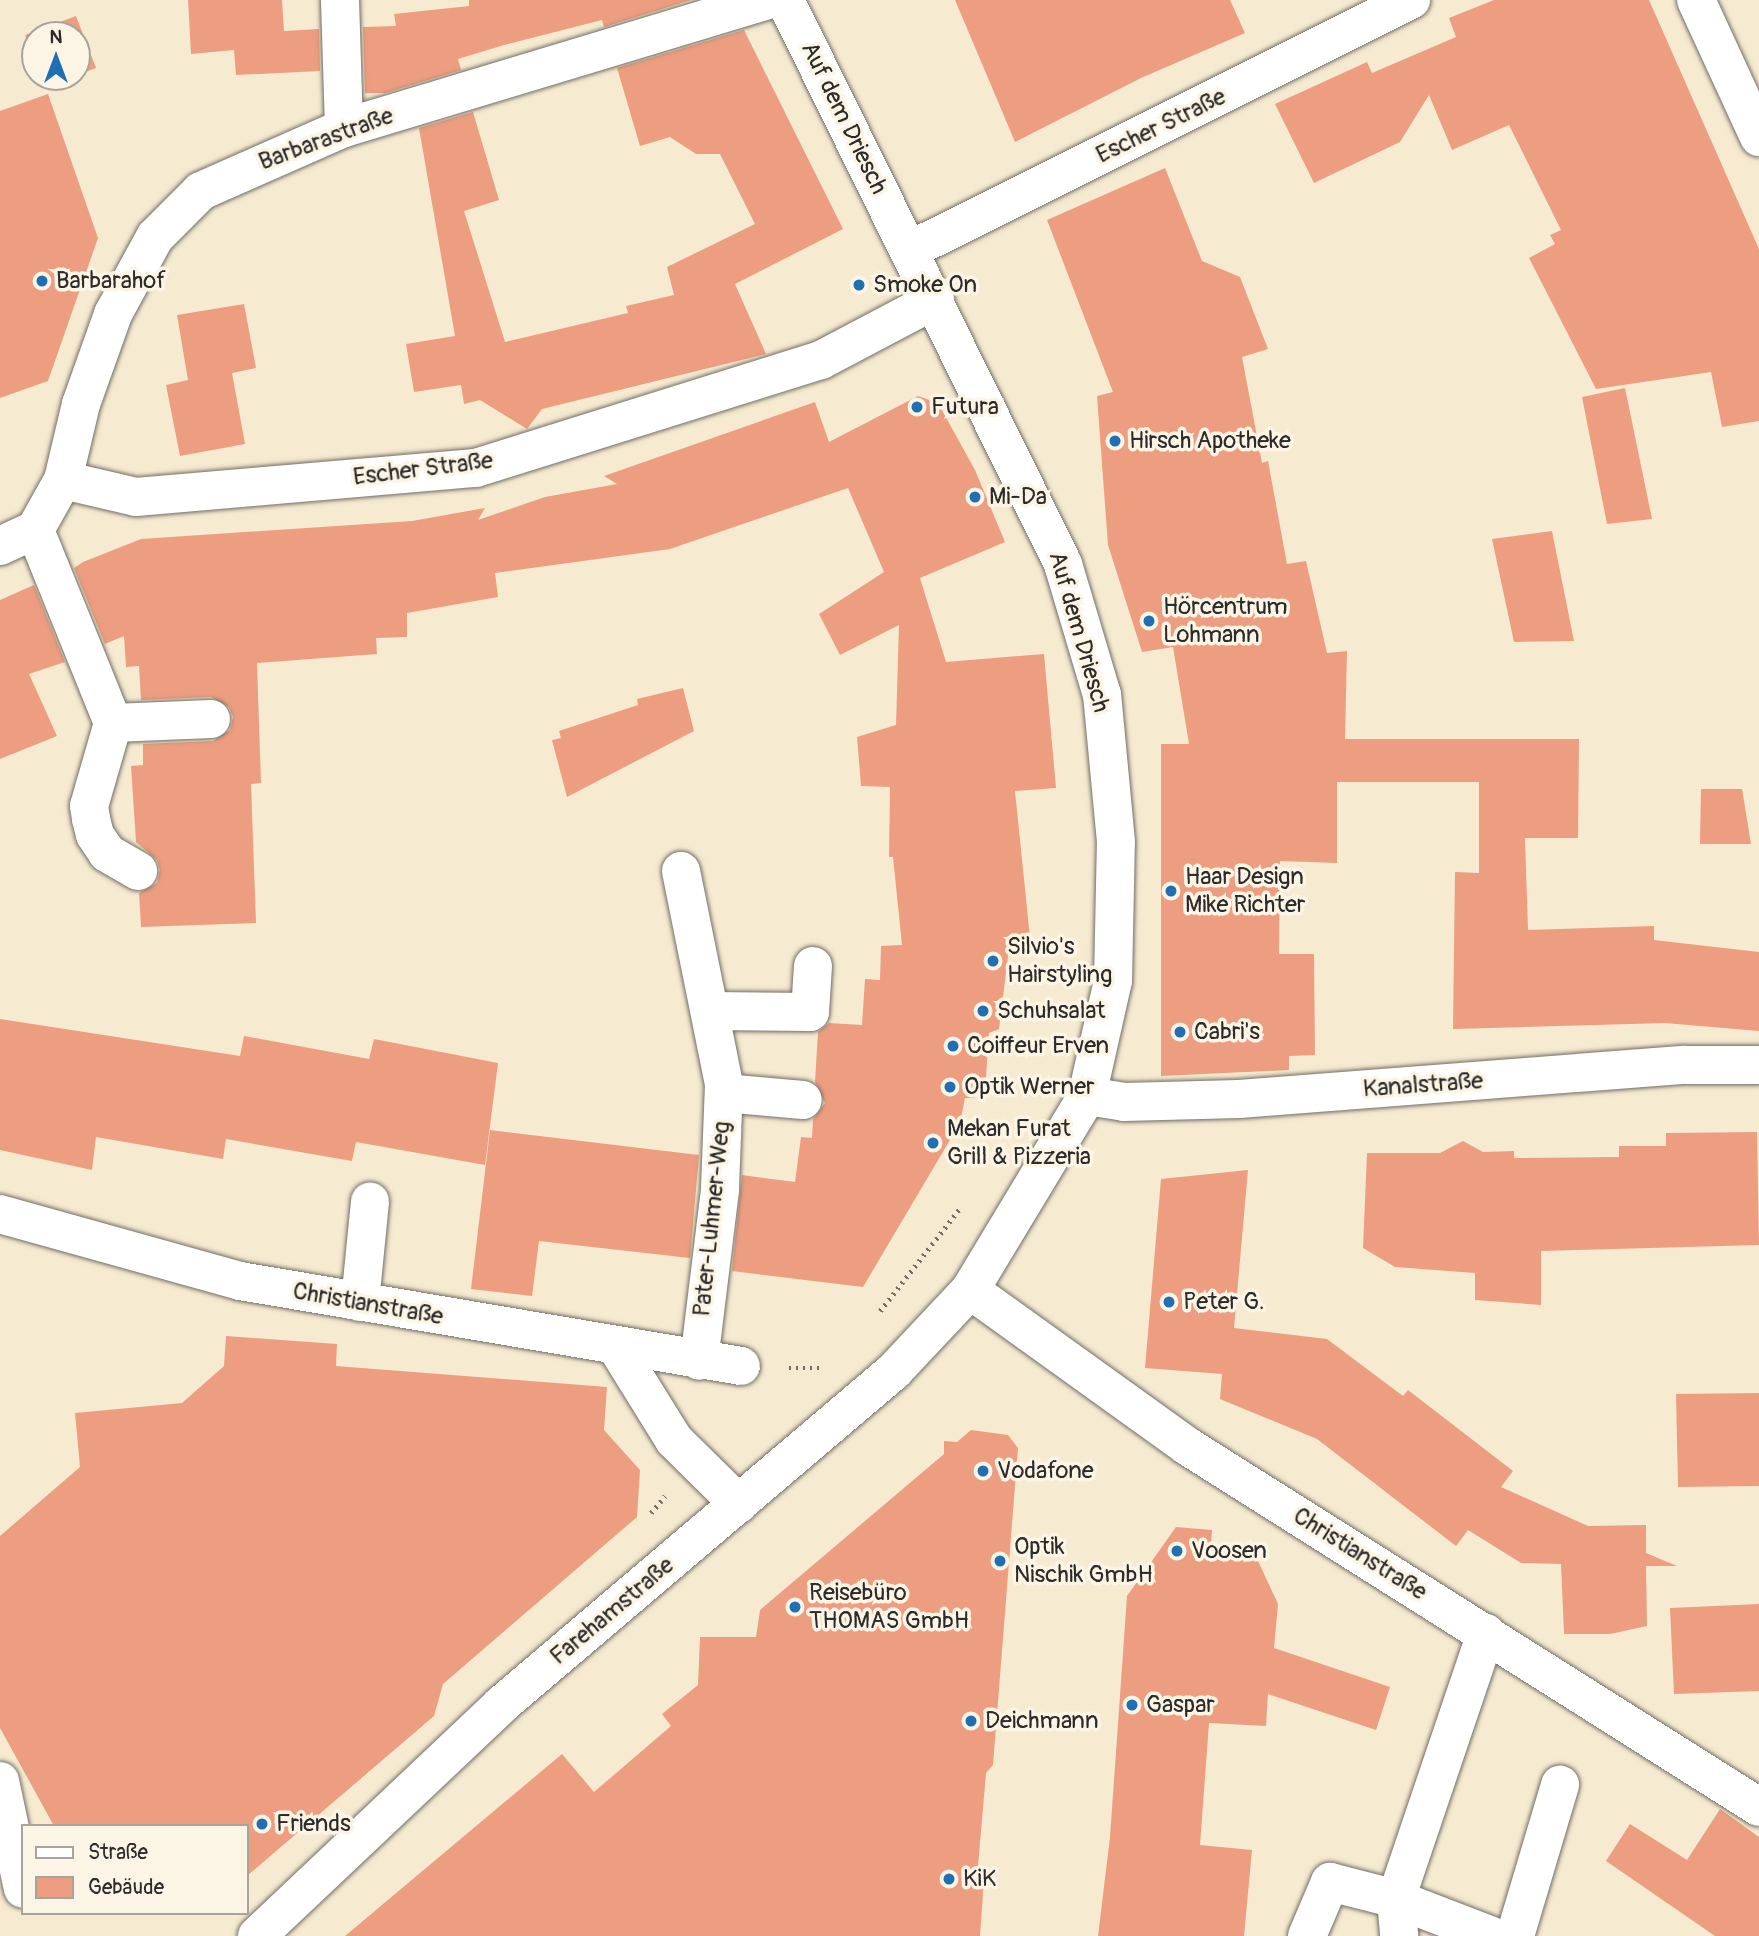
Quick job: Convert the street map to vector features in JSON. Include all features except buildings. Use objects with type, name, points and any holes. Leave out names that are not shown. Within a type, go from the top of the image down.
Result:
[{"type":"street","points":[[340,0],[344,128]]},
{"type":"street","name":"Barbarastraße","points":[[63,480],[81,404],[113,314],[155,237],[201,191],[344,128],[767,0]]},
{"type":"street","name":"Auf dem Driesch","points":[[785,0],[1063,564],[1102,695],[1116,842],[1113,981],[1087,1096],[970,1290]]},
{"type":"street","name":"Escher Straße","points":[[910,250],[1411,0]]},
{"type":"street","points":[[1696,0],[1759,137]]},
{"type":"street","name":"Escher Straße","points":[[63,480],[135,497],[476,468],[821,360],[935,300]]},
{"type":"street","points":[[0,546],[35,530],[63,480]]},
{"type":"street","points":[[35,530],[113,723],[89,806],[94,835],[107,853],[138,872]]},
{"type":"street","points":[[113,723],[211,719]]},
{"type":"street","name":"Pater-Luhmer-Weg","points":[[681,872],[724,1093],[720,1190],[699,1361]]},
{"type":"street","points":[[709,1011],[810,1012],[813,966]]},
{"type":"street","name":"Kanalstraße","points":[[1087,1096],[1124,1102],[1239,1099],[1685,1065],[1759,1065]]},
{"type":"street","points":[[724,1093],[803,1100]]},
{"type":"street","points":[[360,1303],[370,1202]]},
{"type":"street","name":"Christianstraße","points":[[0,1214],[240,1281],[617,1348],[741,1366]]},
{"type":"street","name":"Christianstraße","points":[[970,1290],[1187,1446],[1759,1807]]},
{"type":"street","name":"Farehamstraße","points":[[257,1936],[501,1706],[894,1371],[970,1290]]},
{"type":"street","points":[[617,1348],[674,1440],[739,1504]]},
{"type":"street","points":[[1397,1918],[1486,1633]]},
{"type":"street","points":[[0,1781],[21,1880]]},
{"type":"street","points":[[1514,1936],[1560,1785]]},
{"type":"street","points":[[1307,1936],[1330,1882],[1397,1918],[1492,1936]]},
{"type":"path","points":[[873,1320],[964,1203]]},
{"type":"path","points":[[813,1377],[832,1362]]},
{"type":"path","points":[[650,1518],[653,1505],[702,1467]]},
{"type":"place","name":"Barbarahof","points":[[42,281]]},
{"type":"place","name":"Smoke On","points":[[859,285]]},
{"type":"place","name":"Futura","points":[[917,407]]},
{"type":"place","name":"Hirsch Apotheke","points":[[1115,441]]},
{"type":"place","name":"Mi-Da","points":[[975,497]]},
{"type":"place","name":"Hörcentrum Lohmann","points":[[1149,621]]},
{"type":"place","name":"Haar Design Mike Richter","points":[[1171,891]]},
{"type":"place","name":"Silvio's Hairstyling","points":[[993,961]]},
{"type":"place","name":"Schuhsalat","points":[[983,1011]]},
{"type":"place","name":"Cabri's","points":[[1180,1032]]},
{"type":"place","name":"Coiffeur Erven","points":[[953,1046]]},
{"type":"place","name":"Optik Werner","points":[[950,1087]]},
{"type":"place","name":"Mekan Furat Grill & Pizzeria","points":[[933,1143]]},
{"type":"place","name":"Peter G.","points":[[1169,1302]]},
{"type":"place","name":"Vodafone","points":[[983,1471]]},
{"type":"place","name":"Voosen","points":[[1177,1551]]},
{"type":"place","name":"Optik Nischik GmbH","points":[[1000,1561]]},
{"type":"place","name":"Reisebüro THOMAS GmbH","points":[[795,1607]]},
{"type":"place","name":"Gaspar","points":[[1132,1705]]},
{"type":"place","name":"Deichmann","points":[[971,1721]]},
{"type":"place","name":"Friends","points":[[262,1824]]},
{"type":"place","name":"KiK","points":[[949,1879]]}]
